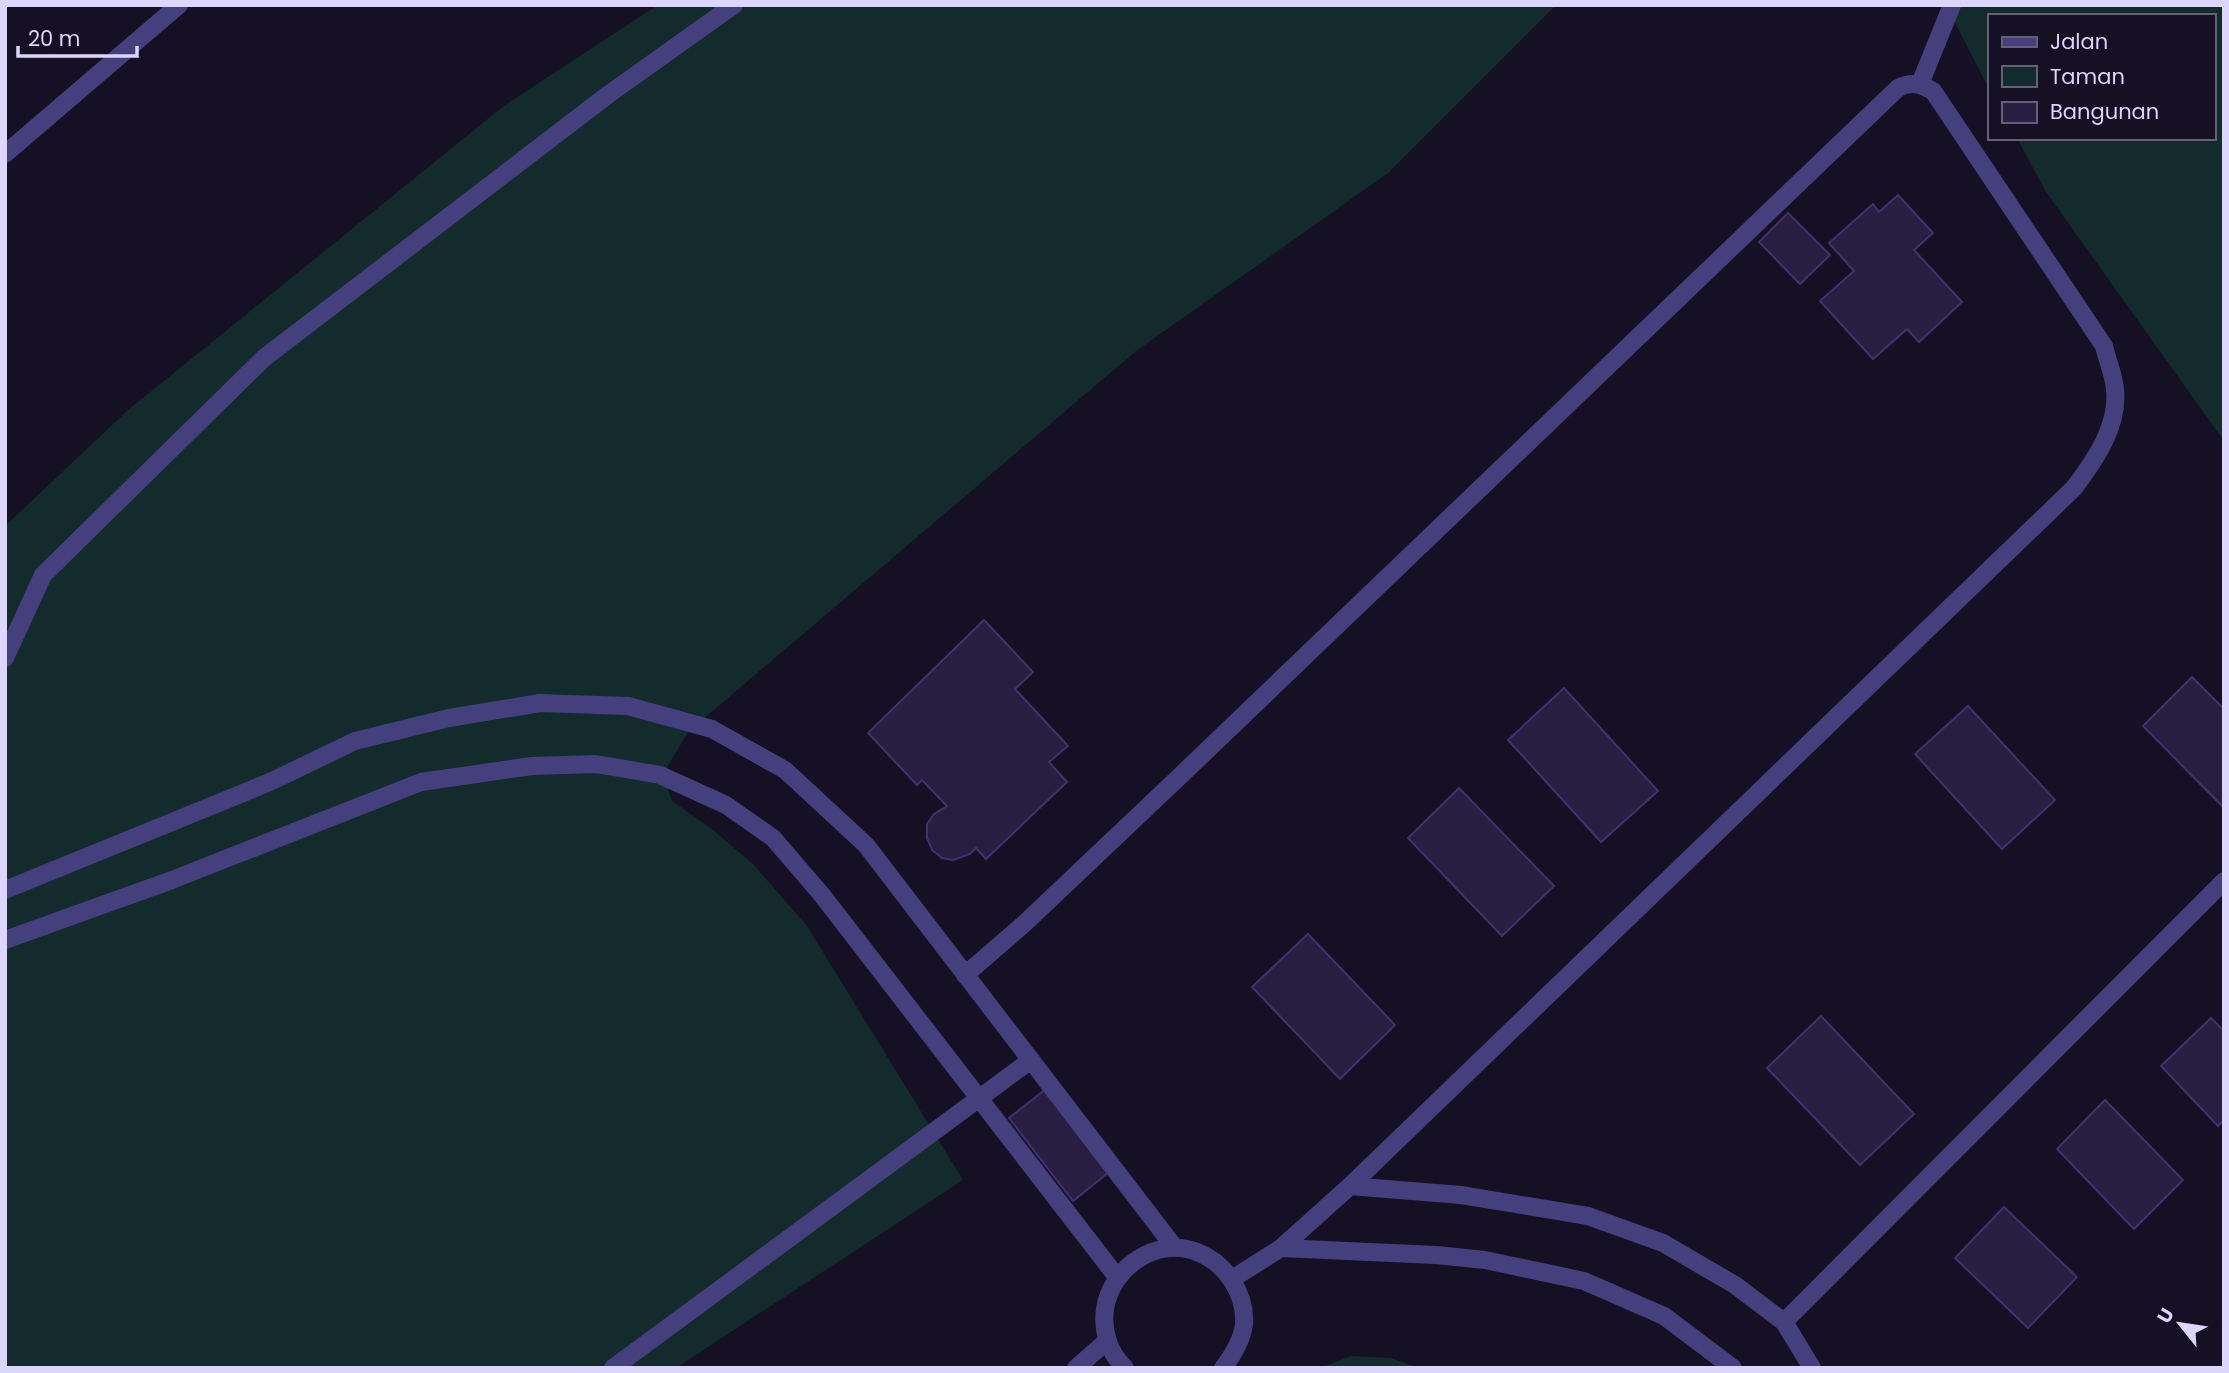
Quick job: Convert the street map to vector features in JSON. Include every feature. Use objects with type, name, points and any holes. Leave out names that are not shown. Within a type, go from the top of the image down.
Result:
[{"type":"street","points":[[5,154],[179,5]]},
{"type":"street","points":[[5,658],[43,575],[264,358],[608,94],[734,5]]},
{"type":"street","points":[[1920,84],[1952,5]]},
{"type":"street","points":[[965,975],[1025,923],[1159,796],[1898,88],[1909,83],[1920,84],[1933,91],[2104,346],[2115,390],[2112,418],[2098,456],[2074,488],[1350,1186],[1281,1248],[1232,1279]]},
{"type":"street","points":[[5,890],[270,782],[355,741],[449,718],[540,703],[628,706],[712,729],[785,770],[866,845],[1175,1248]]},
{"type":"street","points":[[5,940],[172,880],[421,782],[532,766],[596,764],[660,775],[726,805],[773,838],[822,895],[1117,1277]]},
{"type":"street","points":[[1784,1322],[2224,881]]},
{"type":"street","points":[[613,1368],[1031,1060]]},
{"type":"street","points":[[1350,1186],[1461,1195],[1588,1216],[1663,1243],[1735,1285],[1784,1322],[1812,1368]]},
{"type":"street","points":[[1118,1366],[1107,1341],[1104,1319],[1107,1297],[1117,1277],[1133,1262],[1153,1251],[1175,1248],[1197,1252],[1216,1263],[1232,1279],[1241,1301],[1244,1325],[1237,1348],[1223,1368]]},
{"type":"street","points":[[1281,1248],[1436,1255],[1485,1260],[1584,1281],[1664,1316],[1733,1368]]},
{"type":"street","points":[[1076,1368],[1107,1341]]},
{"type":"green space","points":[[658,5],[1556,5],[1388,173],[1136,351],[689,731],[667,767],[666,782],[672,801],[712,829],[753,864],[807,926],[963,1180],[676,1368],[5,1368],[5,526],[128,410],[505,105]]},
{"type":"green space","points":[[1946,5],[2224,5],[2224,441],[2046,192],[2018,140],[2215,140],[2215,14],[1988,14],[1988,87]]},
{"type":"green space","points":[[1351,1356],[1391,1358],[1418,1368],[1320,1368]]},
{"type":"building","points":[[1898,195],[1933,233],[1914,250],[1962,302],[1919,342],[1907,329],[1873,359],[1820,301],[1854,271],[1829,243],[1873,204],[1879,212]]},
{"type":"building","points":[[1788,213],[1830,255],[1800,284],[1759,242]]},
{"type":"building","points":[[984,620],[1033,672],[1015,689],[1068,746],[1049,762],[1067,782],[986,859],[976,848],[970,854],[953,860],[942,858],[932,850],[927,838],[927,824],[934,814],[947,806],[922,780],[917,785],[868,733]]},
{"type":"building","points":[[2192,677],[2224,709],[2224,808],[2143,726]]},
{"type":"building","points":[[1564,688],[1658,791],[1601,842],[1508,740]]},
{"type":"building","points":[[1968,706],[2055,800],[2002,849],[1915,754]]},
{"type":"building","points":[[1459,788],[1554,886],[1502,936],[1408,838]]},
{"type":"building","points":[[1308,934],[1395,1025],[1340,1079],[1252,987]]},
{"type":"building","points":[[1821,1016],[1914,1114],[1860,1165],[1767,1068]]},
{"type":"building","points":[[2211,1018],[2224,1031],[2224,1120],[2218,1126],[2161,1066]]},
{"type":"building","points":[[1046,1089],[1109,1172],[1073,1201],[1009,1118]]},
{"type":"building","points":[[2105,1100],[2183,1180],[2134,1229],[2057,1149]]},
{"type":"building","points":[[2004,1207],[2077,1277],[2028,1328],[1955,1258]]}]
